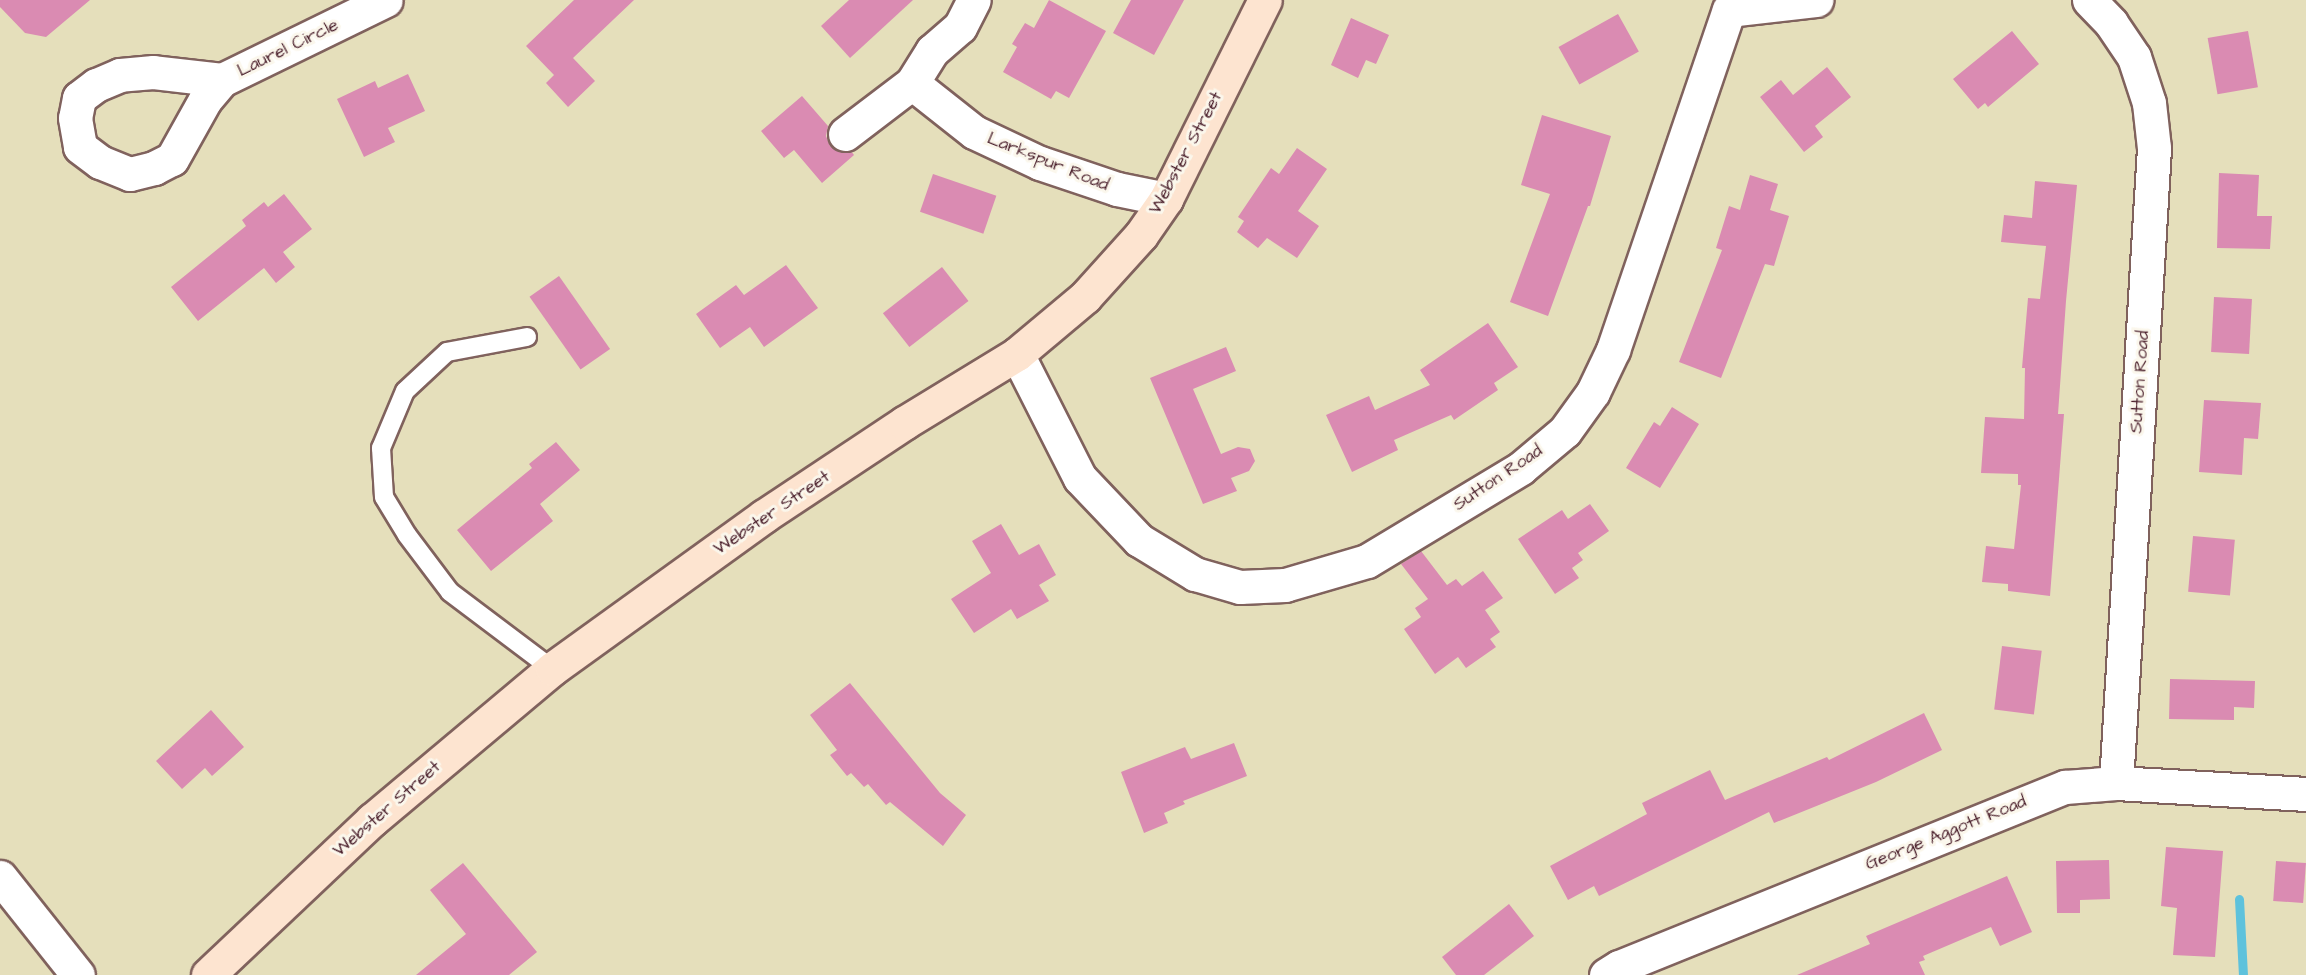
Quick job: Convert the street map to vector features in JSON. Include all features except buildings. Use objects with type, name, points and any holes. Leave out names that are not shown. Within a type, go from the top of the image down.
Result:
[{"type":"street","name":"Laurel Circle","points":[[222,81],[386,0]]},
{"type":"street","points":[[846,134],[912,83],[932,51],[960,27],[974,0]]},
{"type":"street","name":"Webster Street","points":[[208,975],[372,820],[552,669],[764,516],[904,423],[1017,354],[1085,297],[1141,235],[1166,199],[1265,0]]},
{"type":"street","name":"Sutton Road","points":[[1017,354],[1080,478],[1139,540],[1195,574],[1240,587],[1285,585],[1367,561],[1521,468],[1565,431],[1593,392],[1613,350],[1720,5],[1816,0]]},
{"type":"street","name":"Sutton Road","points":[[2089,0],[2111,23],[2134,57],[2149,103],[2154,148],[2116,783]]},
{"type":"street","name":"Larkspur Road","points":[[912,83],[974,132],[1012,150],[1117,189],[1166,199]]},
{"type":"street","name":"George Aggott Road","points":[[1606,975],[1619,967],[2065,787],[2116,783],[2306,794]]},
{"type":"street","points":[[0,877],[78,975]]},
{"type":"lane","points":[[527,337],[447,352],[405,391],[381,448],[384,497],[407,535],[450,592],[552,669]]},
{"type":"waterway","points":[[2239,899],[2243,975]]}]
